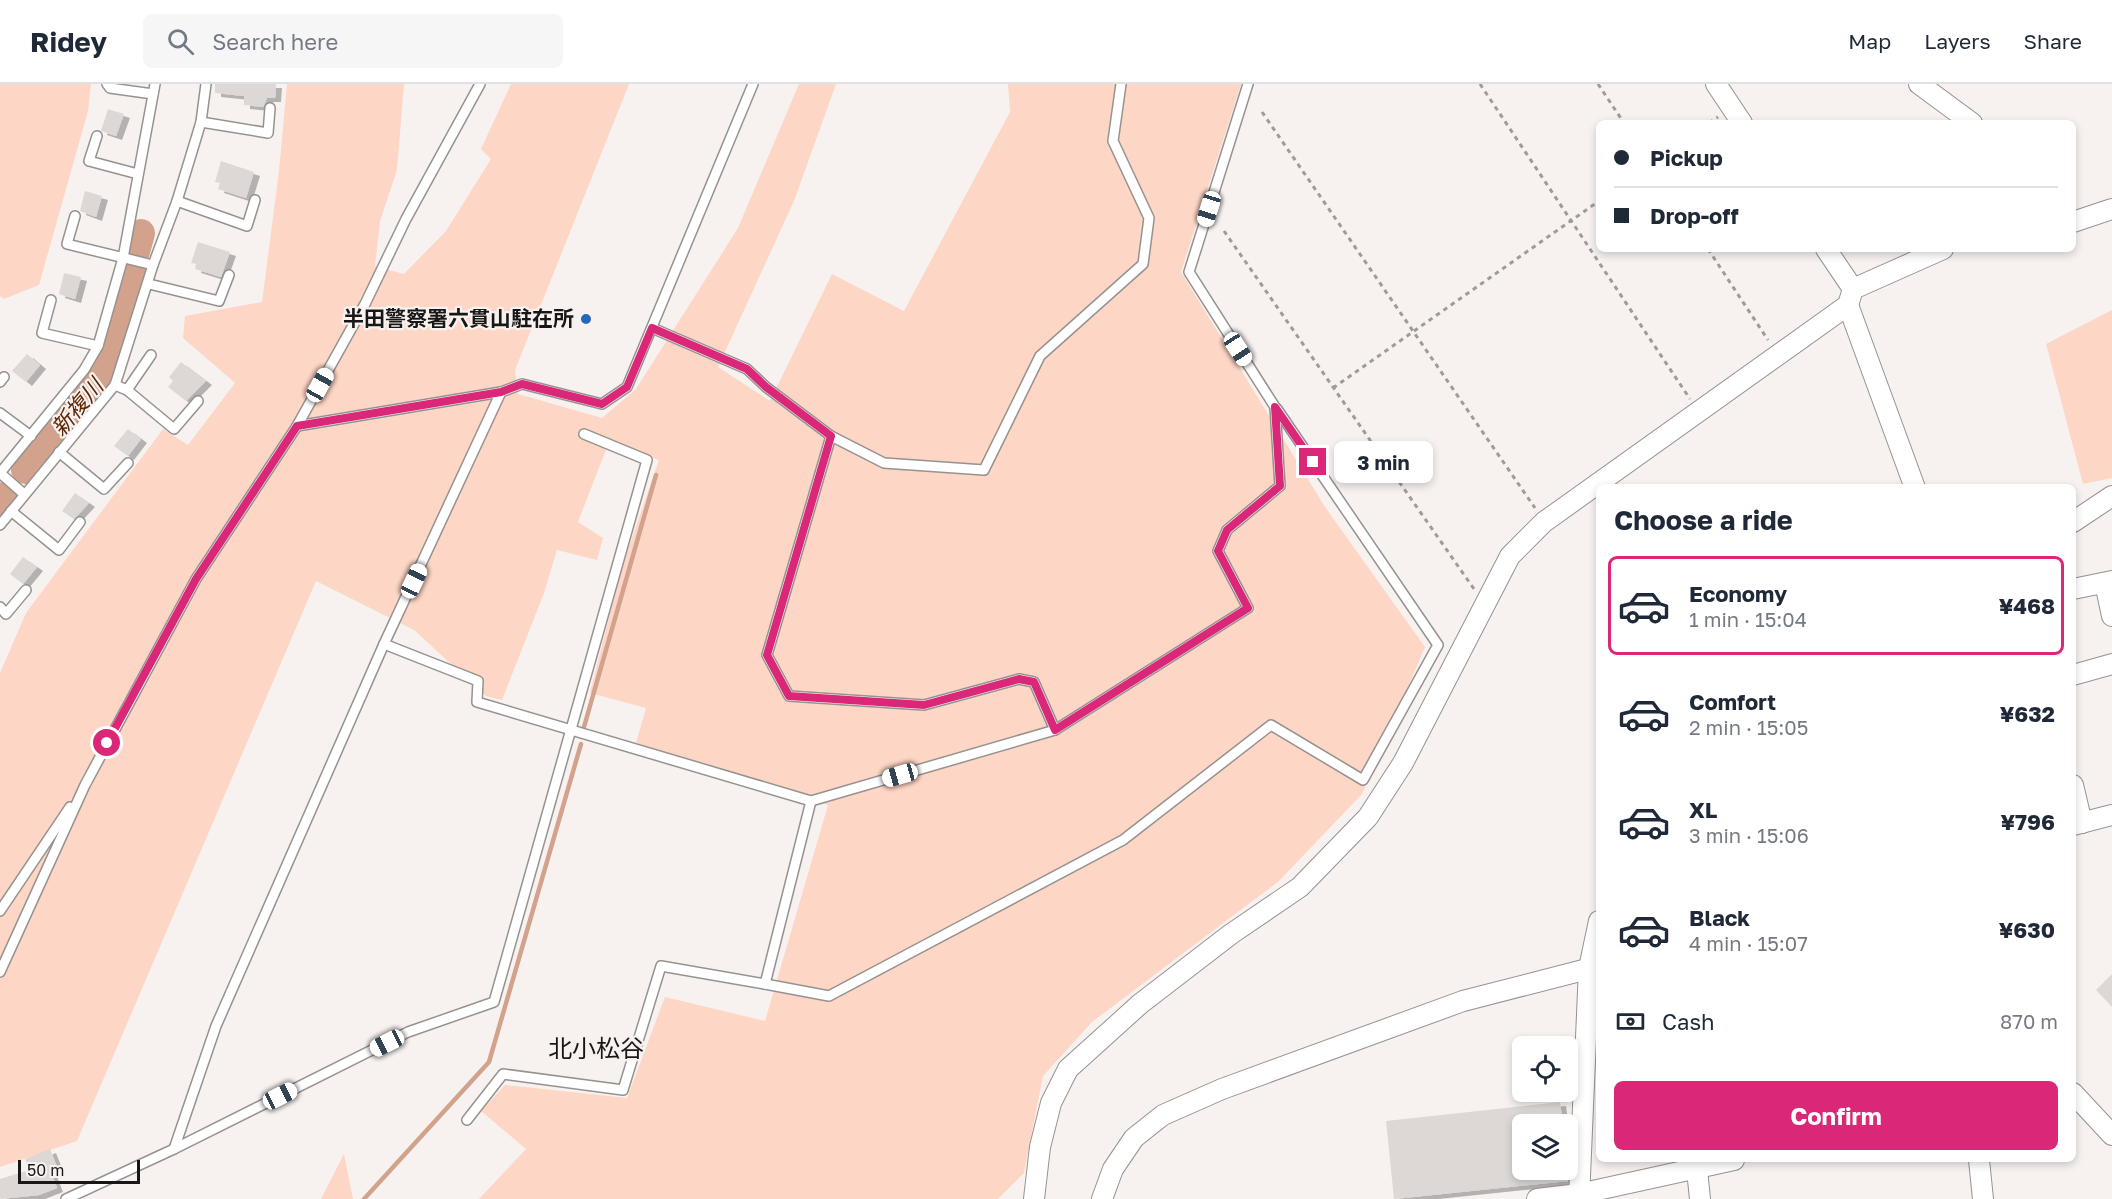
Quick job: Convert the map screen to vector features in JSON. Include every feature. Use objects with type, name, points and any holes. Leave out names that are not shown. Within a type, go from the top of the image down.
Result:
[{"type":"street","points":[[1716,84],[1740,120]]},
{"type":"street","points":[[1919,84],[1968,120]]},
{"type":"street","points":[[2076,221],[2112,209]]},
{"type":"street","points":[[1828,252],[1850,297],[1914,484]]},
{"type":"street","points":[[1596,484],[1777,354],[1850,297],[1937,252]]},
{"type":"street","points":[[1032,1197],[1051,1103],[1068,1069],[1140,1004],[1231,933],[1300,887],[1368,817],[1403,763],[1510,555],[1544,522],[1596,484]]},
{"type":"street","points":[[2076,520],[2112,496]]},
{"type":"street","points":[[2076,588],[2108,582],[2112,616]]},
{"type":"street","points":[[2076,674],[2112,664]]},
{"type":"street","points":[[2077,824],[2112,815]]},
{"type":"street","points":[[1579,1196],[1591,1075],[1596,949]]},
{"type":"street","points":[[1102,1199],[1113,1169],[1134,1138],[1163,1115],[1222,1089],[1463,1001],[1594,967]]},
{"type":"street","points":[[2076,1096],[2112,1136]]},
{"type":"street","points":[[1979,1162],[1983,1199]]},
{"type":"street","points":[[1537,1199],[1579,1196],[1696,1163],[1700,1199]]},
{"type":"lane","points":[[24,494],[0,473],[84,370],[98,346],[123,258],[154,89],[111,88],[107,84]]},
{"type":"lane","points":[[0,525],[115,385],[201,122],[206,84]]},
{"type":"lane","points":[[0,972],[84,784],[196,579],[297,426],[365,304],[406,219],[480,84]]},
{"type":"lane","points":[[297,426],[501,392],[522,384],[602,404],[627,387],[753,84]]},
{"type":"lane","points":[[652,328],[747,369],[766,387],[831,436],[884,463],[984,470],[1040,356],[1143,264],[1149,218],[1113,141],[1121,84]]},
{"type":"lane","points":[[467,1120],[503,1074],[622,1090],[662,966],[829,996],[1123,840],[1271,725],[1363,780],[1438,645],[1275,407],[1189,272],[1248,84]]},
{"type":"lane","points":[[201,122],[268,133],[270,108]]},
{"type":"lane","points":[[97,136],[89,161],[138,174]]},
{"type":"lane","points":[[177,201],[247,226],[255,200]]},
{"type":"lane","points":[[75,216],[67,244],[153,265]]},
{"type":"lane","points":[[148,284],[219,301],[229,275]]},
{"type":"lane","points":[[51,300],[42,333],[98,346]]},
{"type":"lane","points":[[127,390],[151,355]]},
{"type":"lane","points":[[115,385],[127,390],[174,429],[198,400]]},
{"type":"lane","points":[[174,1149],[216,1026],[384,644],[501,392]]},
{"type":"lane","points":[[384,644],[478,681],[477,702],[811,801],[1055,730],[1248,608],[1218,551],[1227,530],[1280,486],[1275,407]]},
{"type":"lane","points":[[0,414],[31,436]]},
{"type":"lane","points":[[66,1199],[174,1149],[408,1032],[494,1002],[647,460],[584,434]]},
{"type":"lane","points":[[831,436],[767,655],[789,696],[924,705],[1019,679],[1034,682],[1055,730]]},
{"type":"lane","points":[[59,452],[104,489],[128,463]]},
{"type":"lane","points":[[11,511],[59,550],[80,522]]},
{"type":"lane","points":[[0,608],[6,614],[26,590]]},
{"type":"lane","points":[[0,911],[84,784]]},
{"type":"lane","points":[[765,984],[811,801]]},
{"type":"path","points":[[1480,84],[1698,410]]},
{"type":"path","points":[[1598,84],[1622,120]]},
{"type":"path","points":[[1262,112],[1544,522]]},
{"type":"path","points":[[1333,388],[1596,203]]},
{"type":"path","points":[[1224,231],[1484,603]]},
{"type":"path","points":[[1709,252],[1777,354]]},
{"type":"shaded area","points":[[0,84],[91,84],[88,111],[39,285],[4,299],[0,296]]},
{"type":"shaded area","points":[[287,84],[404,84],[397,170],[380,221],[375,266],[404,274],[446,231],[491,159],[481,149],[511,84],[629,84],[515,370],[518,394],[602,418],[636,389],[738,228],[799,84],[836,84],[794,201],[718,367],[770,401],[832,274],[904,311],[1010,112],[1008,84],[1241,84],[1181,272],[1325,507],[1425,647],[1362,794],[1279,881],[1092,1022],[1043,1076],[1024,1173],[998,1199],[479,1199],[526,1149],[481,1111],[505,1085],[627,1098],[665,997],[765,1021],[828,805],[636,743],[646,708],[590,693],[621,570],[659,460],[609,442],[578,522],[603,538],[597,560],[557,550],[544,593],[502,700],[486,696],[414,630],[316,581],[77,1141],[0,1167],[0,673],[26,613],[163,429],[188,445],[235,383],[183,338],[185,316],[262,302],[279,171]]},
{"type":"shaded area","points":[[2112,310],[2112,478],[2083,484],[2046,344]]},
{"type":"shaded area","points":[[344,1154],[353,1199],[321,1199]]},
{"type":"building","points":[[215,84],[276,84],[275,98],[267,98],[263,107],[244,105],[244,96],[215,93]]},
{"type":"building","points":[[108,109],[124,114],[116,136],[101,131]]},
{"type":"building","points":[[221,161],[254,172],[246,198],[218,189],[220,183],[215,182]]},
{"type":"building","points":[[85,191],[102,196],[96,217],[80,211]]},
{"type":"building","points":[[198,242],[230,252],[221,277],[195,269],[196,264],[191,263]]},
{"type":"building","points":[[64,273],[81,277],[75,299],[59,294]]},
{"type":"building","points":[[27,354],[40,365],[26,382],[12,371]]},
{"type":"building","points":[[181,362],[206,381],[186,401],[168,387],[173,381],[169,377]]},
{"type":"building","points":[[128,429],[141,439],[128,456],[114,446]]},
{"type":"building","points":[[75,493],[89,503],[74,519],[62,511]]},
{"type":"building","points":[[23,557],[37,567],[23,584],[10,574]]},
{"type":"building","points":[[2112,974],[2112,1007],[2096,990]]},
{"type":"building","points":[[1560,1102],[1562,1114],[1512,1114],[1512,1180],[1568,1181],[1394,1199],[1386,1121]]},
{"type":"building","points":[[50,1149],[57,1167],[50,1170],[57,1188],[39,1195],[0,1199],[0,1179],[29,1170],[25,1159]]},
{"type":"waterway","name":"新複川","points":[[136,252],[141,233]]},
{"type":"waterway","name":"新複川","points":[[25,470],[106,372],[133,267]]},
{"type":"waterway","points":[[584,727],[656,475]]},
{"type":"waterway","name":"新複川","points":[[0,501],[4,496]]},
{"type":"waterway","points":[[364,1199],[489,1062],[581,744]]},
{"type":"place","name":"半田警察署六貫山駐在所","points":[[586,319]]},
{"type":"district","name":"北小松谷","points":[[596,1049]]},
{"type":"route","points":[[107,743],[196,579],[297,426],[501,392],[522,384],[602,404],[627,387],[652,328],[747,369],[766,387],[831,436],[767,655],[789,696],[924,705],[1019,679],[1034,682],[1055,730],[1248,608],[1218,551],[1227,530],[1280,486],[1275,407],[1313,462]]}]
